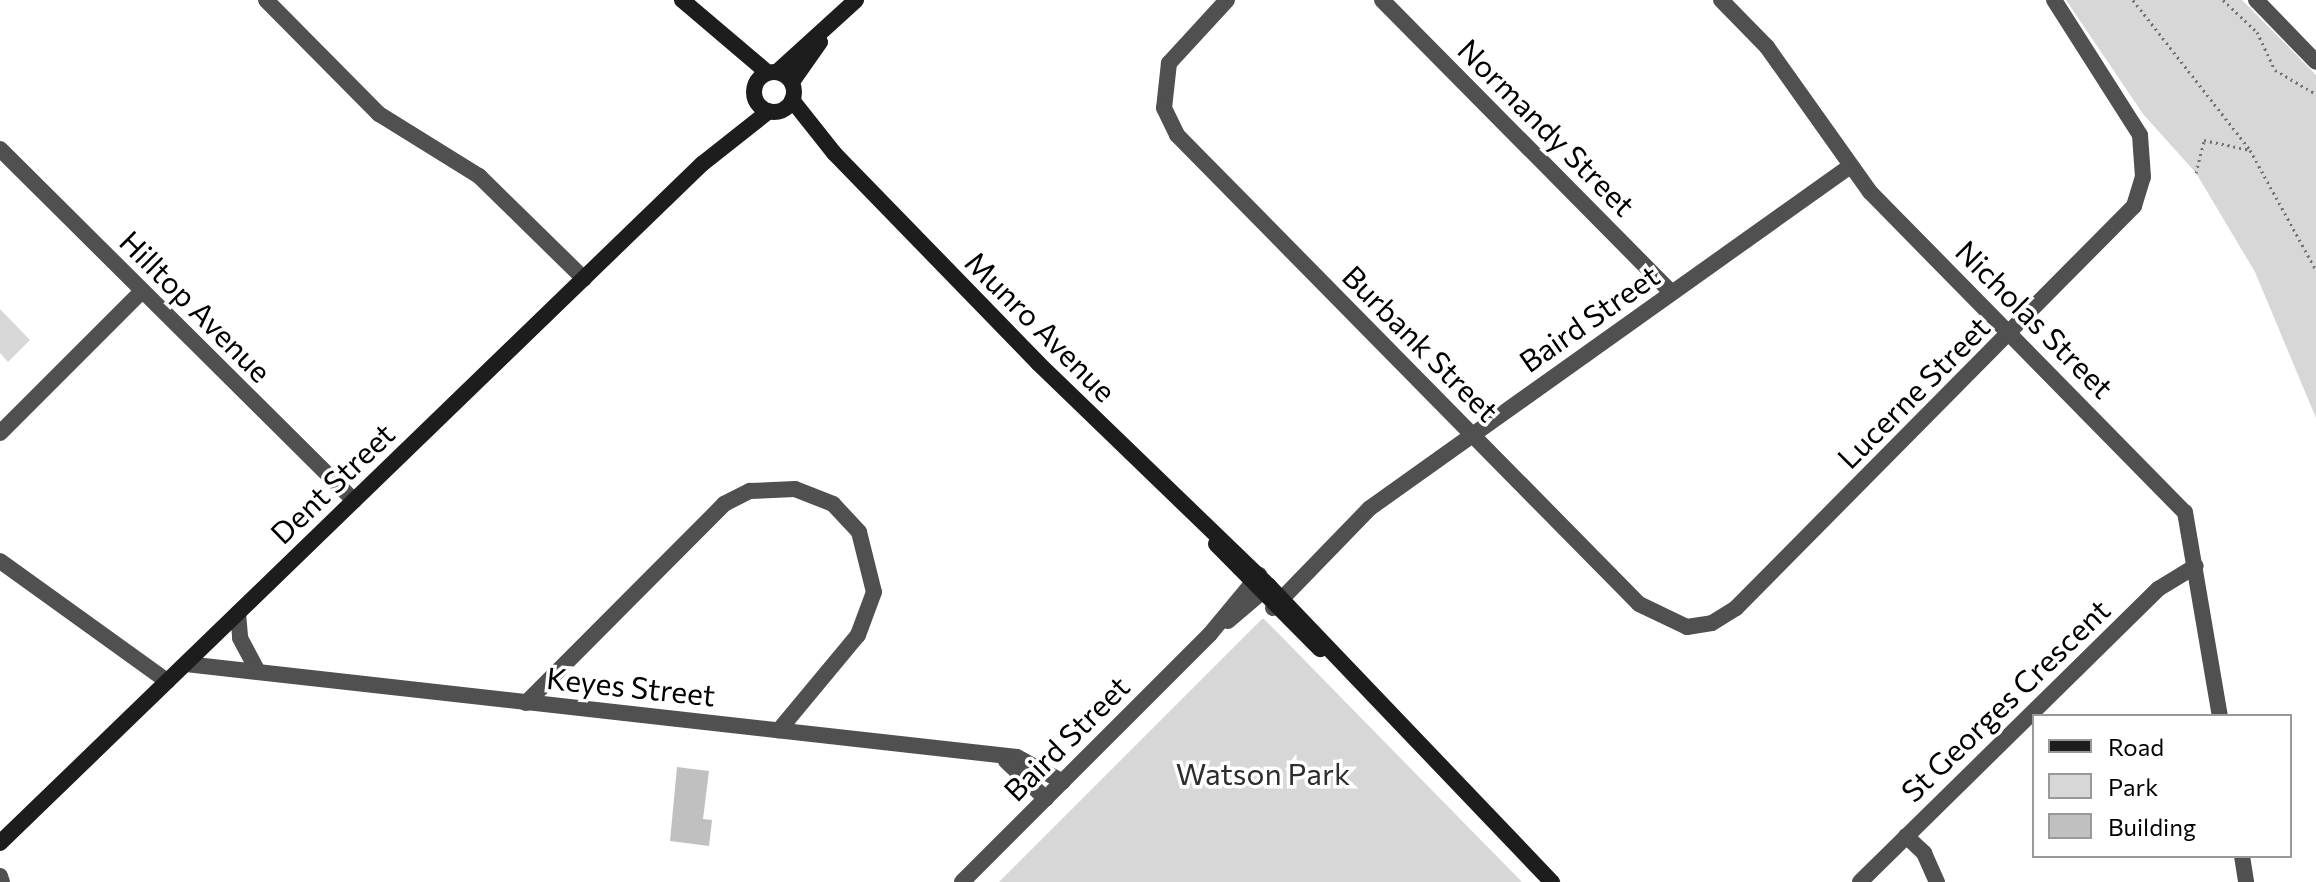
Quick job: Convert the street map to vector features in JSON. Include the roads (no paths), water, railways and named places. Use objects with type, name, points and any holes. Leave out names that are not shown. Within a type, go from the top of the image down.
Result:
[{"type":"street","points":[[266,0],[379,114],[479,176],[584,279]]},
{"type":"street","points":[[682,0],[709,27],[772,72],[792,82]]},
{"type":"street","points":[[772,72],[856,0]]},
{"type":"street","name":"Burbank Street","points":[[1227,0],[1176,53],[1163,93],[1177,135],[1651,615],[1700,626]]},
{"type":"street","name":"Normandy Street","points":[[1382,0],[1672,293]]},
{"type":"street","name":"Nicholas Street","points":[[1721,0],[1767,47],[1849,167],[2185,512],[2220,714]]},
{"type":"street","name":"Lucerne Street","points":[[1700,626],[1736,608],[2127,217],[2143,177],[2135,122],[2054,0]]},
{"type":"street","points":[[2256,0],[2316,62]]},
{"type":"street","points":[[780,107],[792,82],[834,21]]},
{"type":"street","points":[[709,27],[755,92]]},
{"type":"street","name":"Dent Street","points":[[702,164],[772,72]]},
{"type":"street","name":"Munro Avenue","points":[[755,92],[780,107],[834,153],[1552,882]]},
{"type":"street","name":"Dent Street","points":[[0,843],[702,164],[780,107]]},
{"type":"street","name":"Hilltop Avenue","points":[[0,149],[354,501]]},
{"type":"street","name":"Baird Street","points":[[962,882],[1210,634],[1472,435],[1849,167]]},
{"type":"street","points":[[0,433],[141,292]]},
{"type":"street","points":[[526,703],[724,504],[750,491],[795,489],[833,504],[859,532],[874,592],[858,635],[779,730]]},
{"type":"street","points":[[0,561],[167,681]]},
{"type":"street","name":"St Georges Crescent","points":[[1860,882],[2158,589],[2196,566]]},
{"type":"street","points":[[238,613],[240,638],[258,672]]},
{"type":"street","name":"Keyes Street","points":[[186,664],[1017,757],[1063,782]]},
{"type":"street","name":"Keyes Street","points":[[997,757],[1024,772],[1046,799]]},
{"type":"street","points":[[1906,836],[1924,853],[1937,882]]},
{"type":"street","points":[[2242,858],[2246,882]]},
{"type":"street","points":[[0,876],[2,882]]},
{"type":"park label","name":"Watson Park","points":[[1263,773]]}]
